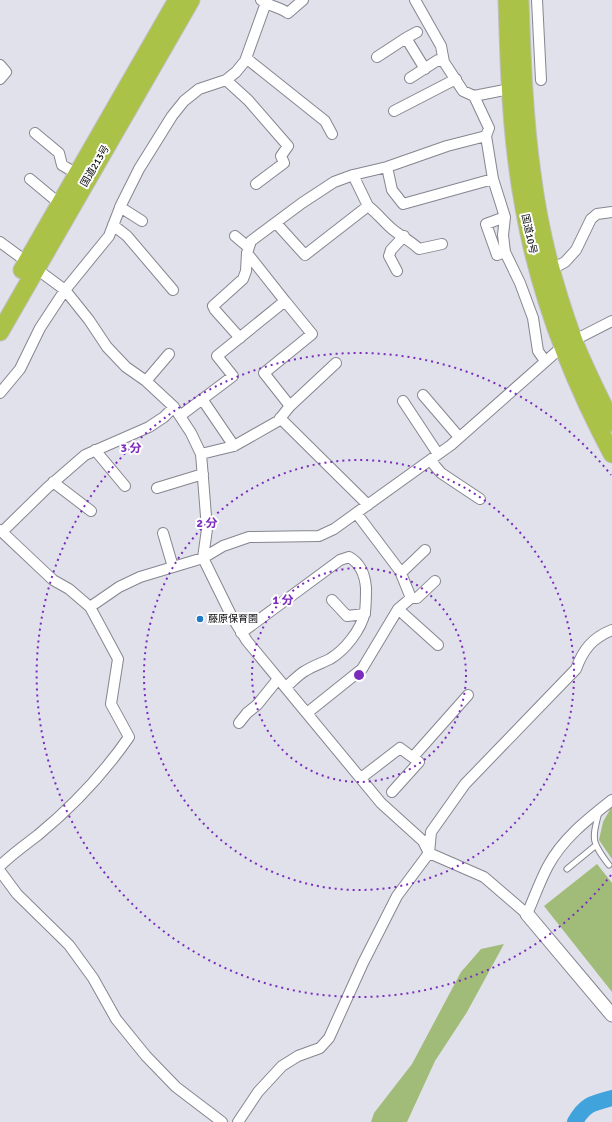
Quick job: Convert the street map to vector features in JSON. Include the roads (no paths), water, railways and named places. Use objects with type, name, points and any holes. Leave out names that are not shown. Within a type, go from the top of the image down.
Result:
[{"type":"highway","name":"国道213号","points":[[0,332],[60,204],[177,0]]},
{"type":"highway","name":"国道213号","points":[[0,309],[31,266],[191,0]]},
{"type":"highway","name":"国道10号","points":[[507,0],[510,89],[524,208],[542,285],[568,343],[612,424]]},
{"type":"highway","name":"国道10号","points":[[520,0],[524,77],[532,173],[568,343],[594,421],[612,454]]},
{"type":"street","points":[[0,393],[20,369],[40,328],[64,290],[109,236],[120,207],[139,169],[172,116],[184,101],[199,89],[226,80],[236,72],[246,58],[265,1],[279,7],[288,14],[303,0]]},
{"type":"street","points":[[415,0],[441,46],[444,62],[463,91],[474,96],[510,89]]},
{"type":"street","points":[[537,0],[541,80]]},
{"type":"street","points":[[377,57],[417,32]]},
{"type":"street","points":[[406,38],[425,69]]},
{"type":"street","points":[[246,58],[325,121],[332,134]]},
{"type":"street","points":[[410,78],[438,60],[444,62]]},
{"type":"street","points":[[0,65],[6,72],[0,79]]},
{"type":"street","points":[[226,80],[248,100],[288,146],[281,156],[284,163],[256,184]]},
{"type":"street","points":[[394,111],[456,80]]},
{"type":"street","points":[[474,96],[489,128],[486,136],[493,179],[505,217],[503,235],[505,252],[520,283],[533,318],[538,351],[545,361]]},
{"type":"street","points":[[35,133],[59,153],[62,165],[77,174]]},
{"type":"street","points":[[240,338],[215,310],[214,306],[243,279],[246,270],[247,250],[251,241],[334,182],[353,175],[386,167],[447,146],[486,136]]},
{"type":"street","points":[[386,167],[392,190],[403,204],[493,179]]},
{"type":"street","points":[[353,175],[368,206],[380,214],[391,228],[420,249],[442,244]]},
{"type":"street","points":[[30,179],[60,204]]},
{"type":"street","points":[[276,223],[305,255],[368,206]]},
{"type":"street","points":[[120,207],[142,221]]},
{"type":"street","points":[[552,269],[565,262],[576,250],[591,219],[597,214],[612,212]]},
{"type":"street","points":[[505,217],[486,224],[497,255],[505,252]]},
{"type":"street","points":[[113,225],[127,236],[173,290]]},
{"type":"street","points":[[235,236],[312,334],[264,373],[290,406]]},
{"type":"street","points":[[397,271],[389,256],[391,250],[404,236]]},
{"type":"street","points":[[0,242],[64,290],[90,320],[107,348],[126,367],[146,381],[174,407],[180,416],[201,454],[206,529],[203,558],[241,633],[381,803],[423,841],[429,853],[484,877],[527,914],[612,1015]]},
{"type":"street","points":[[180,416],[233,376],[218,356],[285,301]]},
{"type":"street","points":[[90,607],[119,587],[140,577],[203,558],[223,546],[250,537],[319,536],[334,529],[357,514],[434,457],[568,343],[612,321]]},
{"type":"street","points":[[146,381],[169,354]]},
{"type":"street","points":[[201,454],[234,446],[280,418],[290,406],[336,363]]},
{"type":"street","points":[[423,395],[459,437]]},
{"type":"street","points":[[202,399],[234,446]]},
{"type":"street","points":[[403,401],[434,457],[441,473],[480,499]]},
{"type":"street","points":[[0,866],[14,852],[38,835],[81,795],[116,756],[129,737],[111,704],[118,659],[90,607],[70,589],[53,580],[1,530],[85,454],[149,427],[164,417],[174,407]]},
{"type":"street","points":[[280,418],[368,505]]},
{"type":"street","points":[[95,450],[125,486]]},
{"type":"street","points":[[157,488],[203,474]]},
{"type":"street","points":[[53,482],[90,511]]},
{"type":"street","points":[[357,514],[400,573],[411,598]]},
{"type":"street","points":[[163,533],[173,567]]},
{"type":"street","points":[[400,573],[425,550]]},
{"type":"street","points":[[241,633],[340,560],[349,557],[354,560],[362,570],[366,584],[365,614],[355,634],[345,647],[332,658],[305,671],[286,687]]},
{"type":"street","points":[[307,713],[362,669],[398,609],[411,598],[417,598],[435,580]]},
{"type":"street","points":[[332,600],[346,616],[365,614]]},
{"type":"street","points":[[398,609],[438,645]]},
{"type":"street","points":[[238,1122],[258,1092],[282,1066],[298,1056],[320,1048],[329,1038],[363,963],[397,896],[429,853],[431,832],[465,784],[576,669],[582,654],[592,640],[612,630]]},
{"type":"street","points":[[239,723],[247,713],[257,705],[278,679]]},
{"type":"street","points":[[412,757],[468,695]]},
{"type":"street","points":[[361,778],[400,748],[419,762],[392,792]]},
{"type":"street","points":[[527,914],[548,865],[569,836],[612,800]]},
{"type":"street","points":[[0,871],[17,894],[69,945],[93,978],[116,1019],[146,1056],[176,1087],[222,1122]]},
{"type":"lane","points":[[600,809],[594,832],[595,846],[609,865]]},
{"type":"lane","points":[[567,869],[595,846]]},
{"type":"waterway","points":[[575,1122],[582,1111],[590,1105],[612,1098]]},
{"type":"place","name":"藤原保育園","points":[[200,619]]}]
